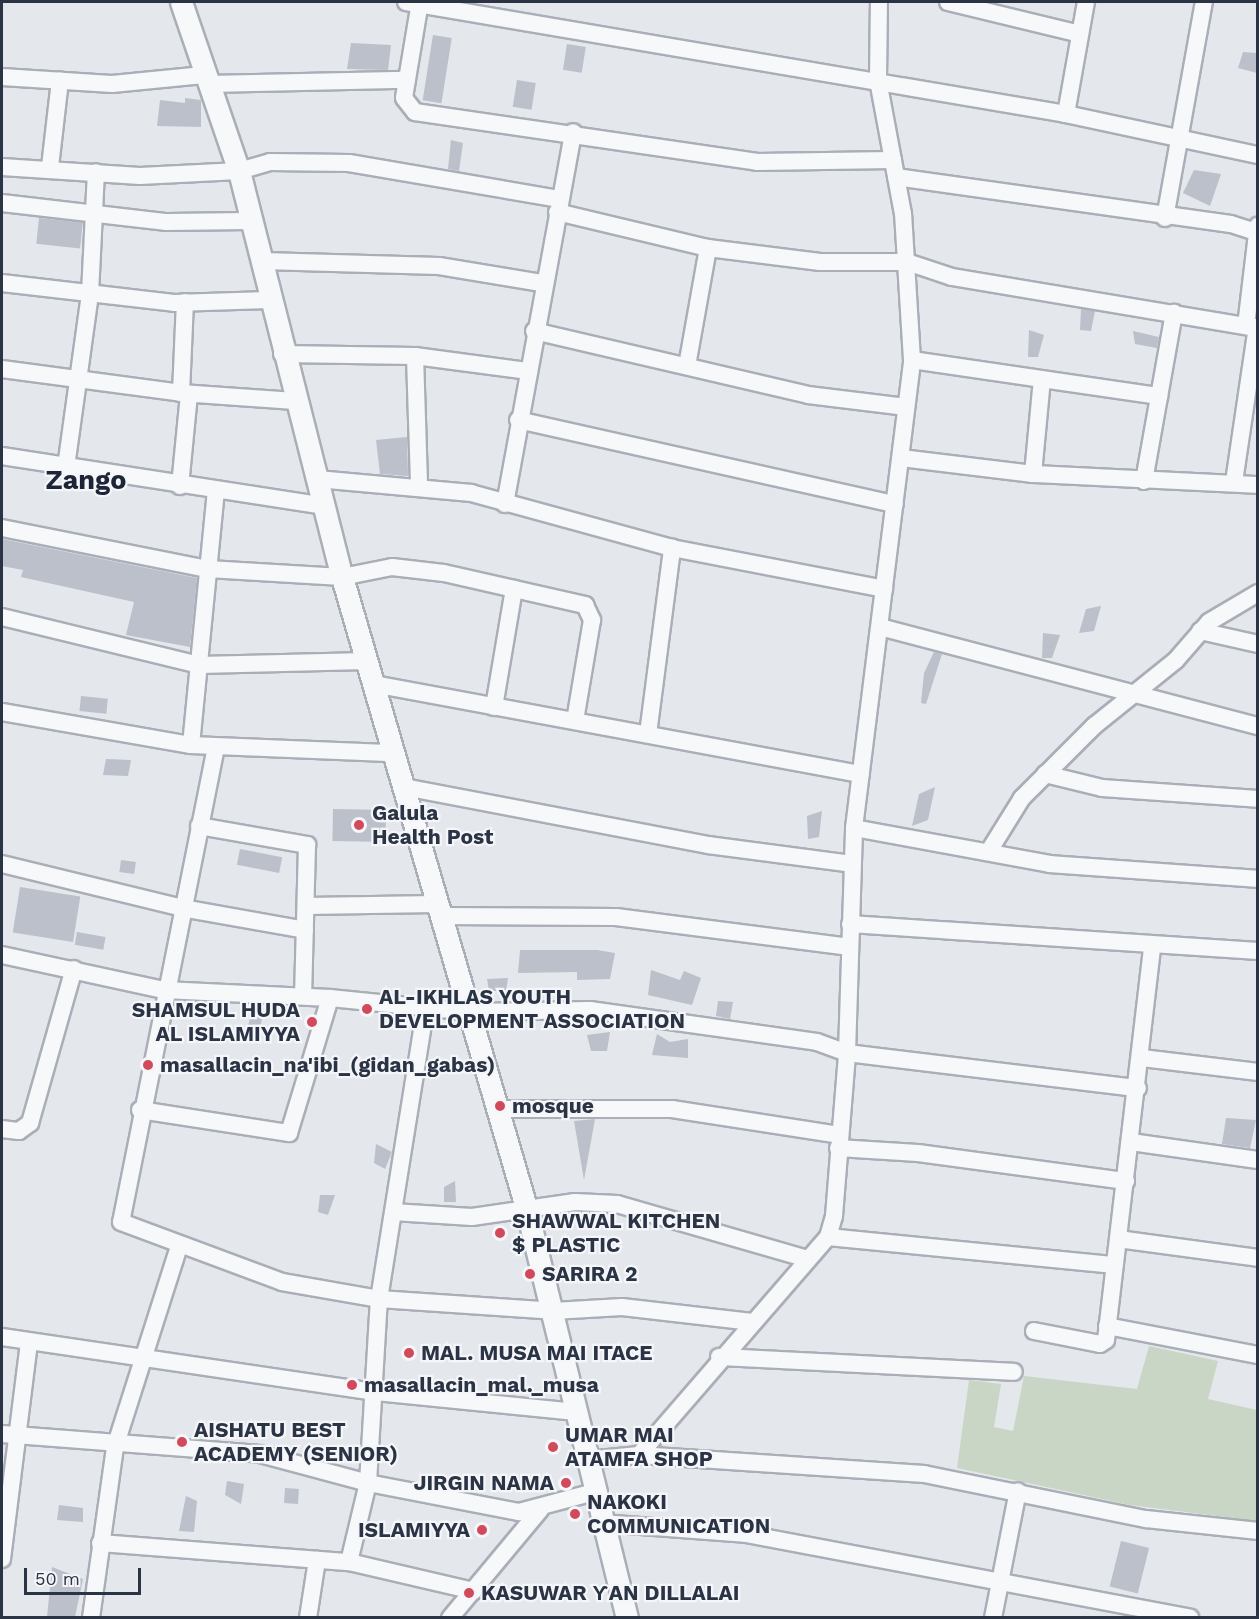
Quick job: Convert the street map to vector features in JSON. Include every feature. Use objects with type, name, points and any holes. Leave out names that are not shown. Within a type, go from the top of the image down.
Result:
[{"type":"street","points":[[181,2],[239,171],[250,221],[263,261],[269,300],[282,354],[325,506],[342,577],[471,1012],[526,1207],[553,1311],[594,1492],[627,1617]]},
{"type":"street","points":[[1234,482],[1253,327],[1257,230],[1165,218],[895,168],[757,162],[573,132],[415,112],[404,105],[415,2],[1066,114],[1178,140],[1257,155]]},
{"type":"street","points":[[639,1455],[719,1357],[828,1237],[847,1053],[854,828],[912,360],[907,262],[895,168],[878,80],[879,2]]},
{"type":"street","points":[[948,2],[1080,34]]},
{"type":"street","points":[[1066,114],[1086,2]]},
{"type":"street","points":[[1165,218],[1204,2]]},
{"type":"street","points":[[2,77],[112,84],[206,79],[407,80]]},
{"type":"street","points":[[50,167],[60,81]]},
{"type":"street","points":[[505,504],[542,283],[573,132]]},
{"type":"street","points":[[2,167],[50,167],[96,172],[239,171],[270,162],[349,163],[558,205],[708,248],[820,262],[907,262],[952,277],[1253,327]]},
{"type":"street","points":[[66,467],[90,294],[96,172]]},
{"type":"street","points":[[2,203],[167,222],[250,221]]},
{"type":"street","points":[[687,366],[708,248]]},
{"type":"street","points":[[263,261],[439,266],[542,283]]},
{"type":"street","points":[[2,283],[90,294],[185,302],[269,300]]},
{"type":"street","points":[[180,486],[185,393],[185,302]]},
{"type":"street","points":[[1144,481],[1174,313]]},
{"type":"street","points":[[534,331],[808,395],[906,407]]},
{"type":"street","points":[[282,354],[415,356],[527,371]]},
{"type":"street","points":[[415,356],[419,485]]},
{"type":"street","points":[[912,360],[1159,396]]},
{"type":"street","points":[[2,369],[80,377],[185,393],[295,401]]},
{"type":"street","points":[[1033,474],[1042,379]]},
{"type":"street","points":[[518,420],[895,504]]},
{"type":"street","points":[[2,456],[216,492],[325,506]]},
{"type":"street","points":[[901,458],[1033,474],[1144,481],[1234,482],[1257,485]]},
{"type":"street","points":[[317,479],[419,485],[505,504],[672,548],[884,589]]},
{"type":"street","points":[[191,745],[216,492]]},
{"type":"street","points":[[2,528],[208,569],[342,577],[392,567],[514,589],[592,610],[575,720]]},
{"type":"street","points":[[648,734],[672,548]]},
{"type":"street","points":[[494,707],[514,589]]},
{"type":"street","points":[[989,851],[1022,798],[1045,774],[1134,690],[1176,660],[1200,631],[1257,593]]},
{"type":"street","points":[[2,617],[199,665],[367,661]]},
{"type":"street","points":[[880,627],[1134,690],[1257,726]]},
{"type":"street","points":[[1200,631],[1257,644]]},
{"type":"street","points":[[374,684],[861,774]]},
{"type":"street","points":[[2,712],[191,745],[394,753]]},
{"type":"street","points":[[216,747],[164,990],[120,1222],[179,1246],[282,1282],[379,1299],[553,1311],[622,1307],[752,1322]]},
{"type":"street","points":[[1045,774],[1102,788],[1257,799]]},
{"type":"street","points":[[404,787],[708,845],[852,864]]},
{"type":"street","points":[[200,826],[307,845],[303,996]]},
{"type":"street","points":[[854,828],[1050,864],[1257,879]]},
{"type":"street","points":[[2,864],[182,908],[305,930]]},
{"type":"street","points":[[306,906],[616,917],[850,947]]},
{"type":"street","points":[[850,924],[1152,946],[1257,951]]},
{"type":"street","points":[[1034,1331],[1100,1344],[1107,1326],[1142,1058],[1152,946]]},
{"type":"street","points":[[2,955],[164,990],[303,996],[471,1012],[590,1010],[817,1042],[847,1053],[1138,1088]]},
{"type":"street","points":[[2,1129],[19,1131],[30,1123],[74,969]]},
{"type":"street","points":[[140,1110],[289,1133],[330,998]]},
{"type":"street","points":[[349,1562],[368,1483],[376,1392],[379,1299],[426,1007]]},
{"type":"street","points":[[1142,1058],[1257,1072]]},
{"type":"street","points":[[498,1108],[672,1109],[838,1142],[1126,1181]]},
{"type":"street","points":[[1131,1142],[1257,1160]]},
{"type":"street","points":[[393,1212],[472,1217],[526,1207],[617,1204],[808,1258]]},
{"type":"street","points":[[828,1237],[1115,1265]]},
{"type":"street","points":[[1118,1239],[1257,1258]]},
{"type":"street","points":[[91,1617],[100,1543],[116,1447],[140,1355],[179,1246]]},
{"type":"street","points":[[1107,1326],[1257,1355]]},
{"type":"street","points":[[2,1337],[140,1355],[376,1392],[576,1412]]},
{"type":"street","points":[[2,1559],[8,1435],[29,1342]]},
{"type":"street","points":[[719,1357],[1014,1372]]},
{"type":"street","points":[[8,1435],[116,1447],[260,1454],[368,1483],[501,1509],[540,1510],[594,1492]]},
{"type":"street","points":[[587,1460],[639,1455],[924,1474],[1018,1491],[1146,1519],[1257,1531]]},
{"type":"street","points":[[993,1617],[1018,1491]]},
{"type":"street","points":[[450,1617],[540,1510]]},
{"type":"street","points":[[602,1523],[747,1534],[1190,1617]]},
{"type":"street","points":[[100,1543],[349,1562],[474,1591]]},
{"type":"street","points":[[308,1617],[317,1560]]},
{"type":"green space","points":[[1149,1346],[1218,1361],[1208,1399],[1257,1410],[1257,1521],[1130,1505],[957,1468],[969,1380],[1001,1384],[994,1427],[1013,1431],[1024,1376],[1137,1389]]},
{"type":"building","points":[[433,35],[452,38],[441,103],[423,100]]},
{"type":"building","points":[[351,43],[391,45],[388,70],[347,69]]},
{"type":"building","points":[[567,44],[586,47],[582,73],[563,70]]},
{"type":"building","points":[[1243,52],[1257,53],[1257,73],[1238,68]]},
{"type":"building","points":[[517,80],[536,83],[532,110],[513,107]]},
{"type":"building","points":[[185,98],[201,100],[201,127],[157,126],[160,100],[185,103]]},
{"type":"building","points":[[451,140],[463,143],[459,171],[448,169]]},
{"type":"building","points":[[1194,170],[1221,174],[1210,206],[1183,193]]},
{"type":"building","points":[[39,218],[83,223],[80,248],[36,244]]},
{"type":"building","points":[[1081,309],[1095,311],[1091,331],[1080,330]]},
{"type":"building","points":[[1029,330],[1044,335],[1038,357],[1028,357]]},
{"type":"building","points":[[1133,331],[1159,337],[1157,348],[1135,344]]},
{"type":"building","points":[[407,437],[408,476],[380,474],[376,440]]},
{"type":"building","points":[[2,539],[197,578],[190,647],[126,635],[134,602],[21,577],[23,570],[2,566]]},
{"type":"building","points":[[1101,606],[1094,631],[1079,633],[1086,609]]},
{"type":"building","points":[[1043,633],[1060,635],[1052,658],[1042,658]]},
{"type":"building","points":[[934,652],[942,654],[926,704],[921,703],[924,673]]},
{"type":"building","points":[[81,696],[108,699],[106,714],[79,711]]},
{"type":"building","points":[[106,759],[131,760],[128,776],[103,775]]},
{"type":"building","points":[[935,787],[928,820],[912,826],[919,794]]},
{"type":"building","name":"Galula Health Post","points":[[333,809],[386,810],[385,842],[332,841]]},
{"type":"building","points":[[822,811],[819,837],[808,839],[807,816]]},
{"type":"building","points":[[240,849],[282,857],[279,873],[237,865]]},
{"type":"building","points":[[121,860],[136,862],[134,874],[119,872]]},
{"type":"building","points":[[20,887],[80,897],[73,942],[13,932]]},
{"type":"building","points":[[77,932],[106,937],[103,950],[75,945]]},
{"type":"building","points":[[520,950],[597,950],[615,953],[610,979],[577,980],[577,972],[518,973]]},
{"type":"building","points":[[651,970],[680,980],[684,971],[701,978],[692,1005],[648,995]]},
{"type":"building","points":[[508,978],[506,991],[489,991],[487,979]]},
{"type":"building","points":[[718,1001],[733,1002],[730,1019],[716,1016]]},
{"type":"building","points":[[251,1014],[263,1017],[259,1032],[247,1030]]},
{"type":"building","points":[[610,1032],[607,1051],[591,1051],[587,1035]]},
{"type":"building","points":[[657,1034],[670,1042],[688,1039],[688,1058],[652,1055]]},
{"type":"building","points":[[1226,1118],[1256,1120],[1250,1148],[1222,1144]]},
{"type":"building","points":[[595,1119],[584,1180],[574,1121]]},
{"type":"building","points":[[376,1144],[392,1152],[385,1169],[374,1163]]},
{"type":"building","points":[[455,1181],[456,1202],[444,1202],[444,1187]]},
{"type":"building","points":[[320,1195],[335,1195],[328,1215],[318,1212]]},
{"type":"building","points":[[227,1481],[244,1484],[241,1504],[225,1495]]},
{"type":"building","points":[[285,1488],[299,1489],[298,1504],[284,1503]]},
{"type":"building","points":[[186,1496],[197,1501],[194,1532],[179,1531]]},
{"type":"building","points":[[59,1505],[83,1508],[83,1522],[57,1520]]},
{"type":"building","points":[[1121,1541],[1149,1548],[1138,1594],[1110,1587]]},
{"type":"building","points":[[52,1567],[83,1579],[75,1617],[47,1617]]},
{"type":"place","name":"Galula Health Post","points":[[359,825]]},
{"type":"place","name":"AL-IKHLAS YOUTH DEVELOPMENT ASSOCIATION","points":[[367,1009]]},
{"type":"place","name":"SHAMSUL HUDA AL ISLAMIYYA","points":[[312,1022]]},
{"type":"place","name":"masallacin_na'ibi_(gidan_gabas)","points":[[148,1065]]},
{"type":"place","name":"mosque","points":[[500,1106]]},
{"type":"place","name":"SHAWWAL KITCHEN $ PLASTIC","points":[[500,1233]]},
{"type":"place","name":"SARIRA 2","points":[[530,1274]]},
{"type":"place","name":"MAL. MUSA MAI ITACE","points":[[409,1353]]},
{"type":"place","name":"masallacin_mal._musa","points":[[352,1385]]},
{"type":"place","name":"AISHATU BEST ACADEMY (SENIOR)","points":[[182,1442]]},
{"type":"place","name":"UMAR MAI ATAMFA SHOP","points":[[553,1447]]},
{"type":"place","name":"JIRGIN NAMA","points":[[566,1483]]},
{"type":"place","name":"NAKOKI COMMUNICATION","points":[[575,1514]]},
{"type":"place","name":"ISLAMIYYA","points":[[482,1530]]},
{"type":"place","name":"KASUWAR ƳAN DILLALAI","points":[[469,1593]]},
{"type":"district","name":"Zango","points":[[86,481]]}]
